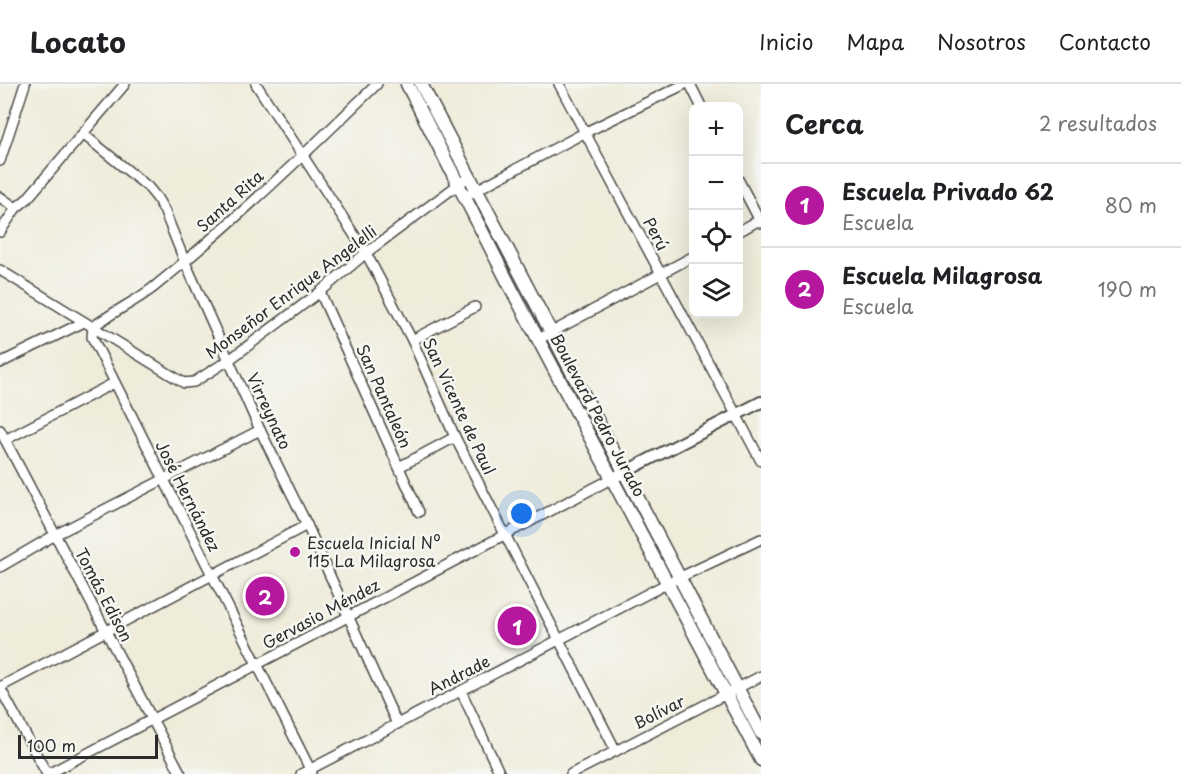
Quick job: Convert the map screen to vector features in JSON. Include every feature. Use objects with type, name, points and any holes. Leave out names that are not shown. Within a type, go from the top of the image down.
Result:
[{"type":"main road","name":"Boulevard Pedro Jurado","points":[[407,84],[512,290],[545,336]]},
{"type":"main road","name":"Boulevard Pedro Jurado","points":[[421,84],[477,189],[545,336],[732,691],[761,760]]},
{"type":"main road","name":"Boulevard Pedro Jurado","points":[[732,691],[761,733]]},
{"type":"street","points":[[0,161],[25,84]]},
{"type":"street","points":[[0,232],[16,208],[27,199],[125,84]]},
{"type":"street","name":"San Vicente de Paul","points":[[256,84],[366,253],[412,340],[455,436],[616,751]]},
{"type":"street","name":"Santa Rita","points":[[93,327],[135,302],[185,262],[304,155],[377,84]]},
{"type":"street","name":"Perú","points":[[559,84],[761,461]]},
{"type":"street","points":[[465,196],[584,133],[685,84]]},
{"type":"street","points":[[690,84],[699,102]]},
{"type":"street","name":"Virreynato","points":[[83,134],[148,187],[157,198],[260,430],[307,525],[397,724]]},
{"type":"street","name":"Monseñor Enrique Angelelli","points":[[93,327],[184,383],[195,382],[229,360],[320,292],[366,253],[458,183],[470,177]]},
{"type":"street","points":[[743,188],[761,221],[743,230]]},
{"type":"street","points":[[0,197],[16,208]]},
{"type":"street","points":[[545,336],[689,258]]},
{"type":"street","points":[[0,270],[93,327]]},
{"type":"street","name":"San Pantaleón","points":[[320,292],[419,512]]},
{"type":"street","points":[[412,340],[475,307]]},
{"type":"street","points":[[0,363],[84,322]]},
{"type":"street","name":"José Hernández","points":[[93,327],[92,338],[257,665],[307,772]]},
{"type":"street","points":[[5,440],[114,383]]},
{"type":"street","name":"Gervasio Méndez","points":[[47,774],[761,402]]},
{"type":"street","name":"Gervasio Méndez","points":[[736,414],[761,408]]},
{"type":"street","name":"Tomás Edison","points":[[0,430],[181,774]]},
{"type":"street","points":[[0,567],[260,430]]},
{"type":"street","points":[[399,467],[455,436]]},
{"type":"street","points":[[47,774],[0,688],[307,525]]},
{"type":"street","name":"Andrade","points":[[307,772],[674,580],[761,539]]},
{"type":"street","name":"Bolívar","points":[[571,774],[761,676]]},
{"type":"street","points":[[461,691],[500,774]]},
{"type":"place","name":"Escuela Inicial Nº 115 La Milagrosa","points":[[295,552]]},
{"type":"place","name":"Escuela Milagrosa","points":[[265,596]]},
{"type":"place","name":"Escuela Privado 62","points":[[517,626]]}]
